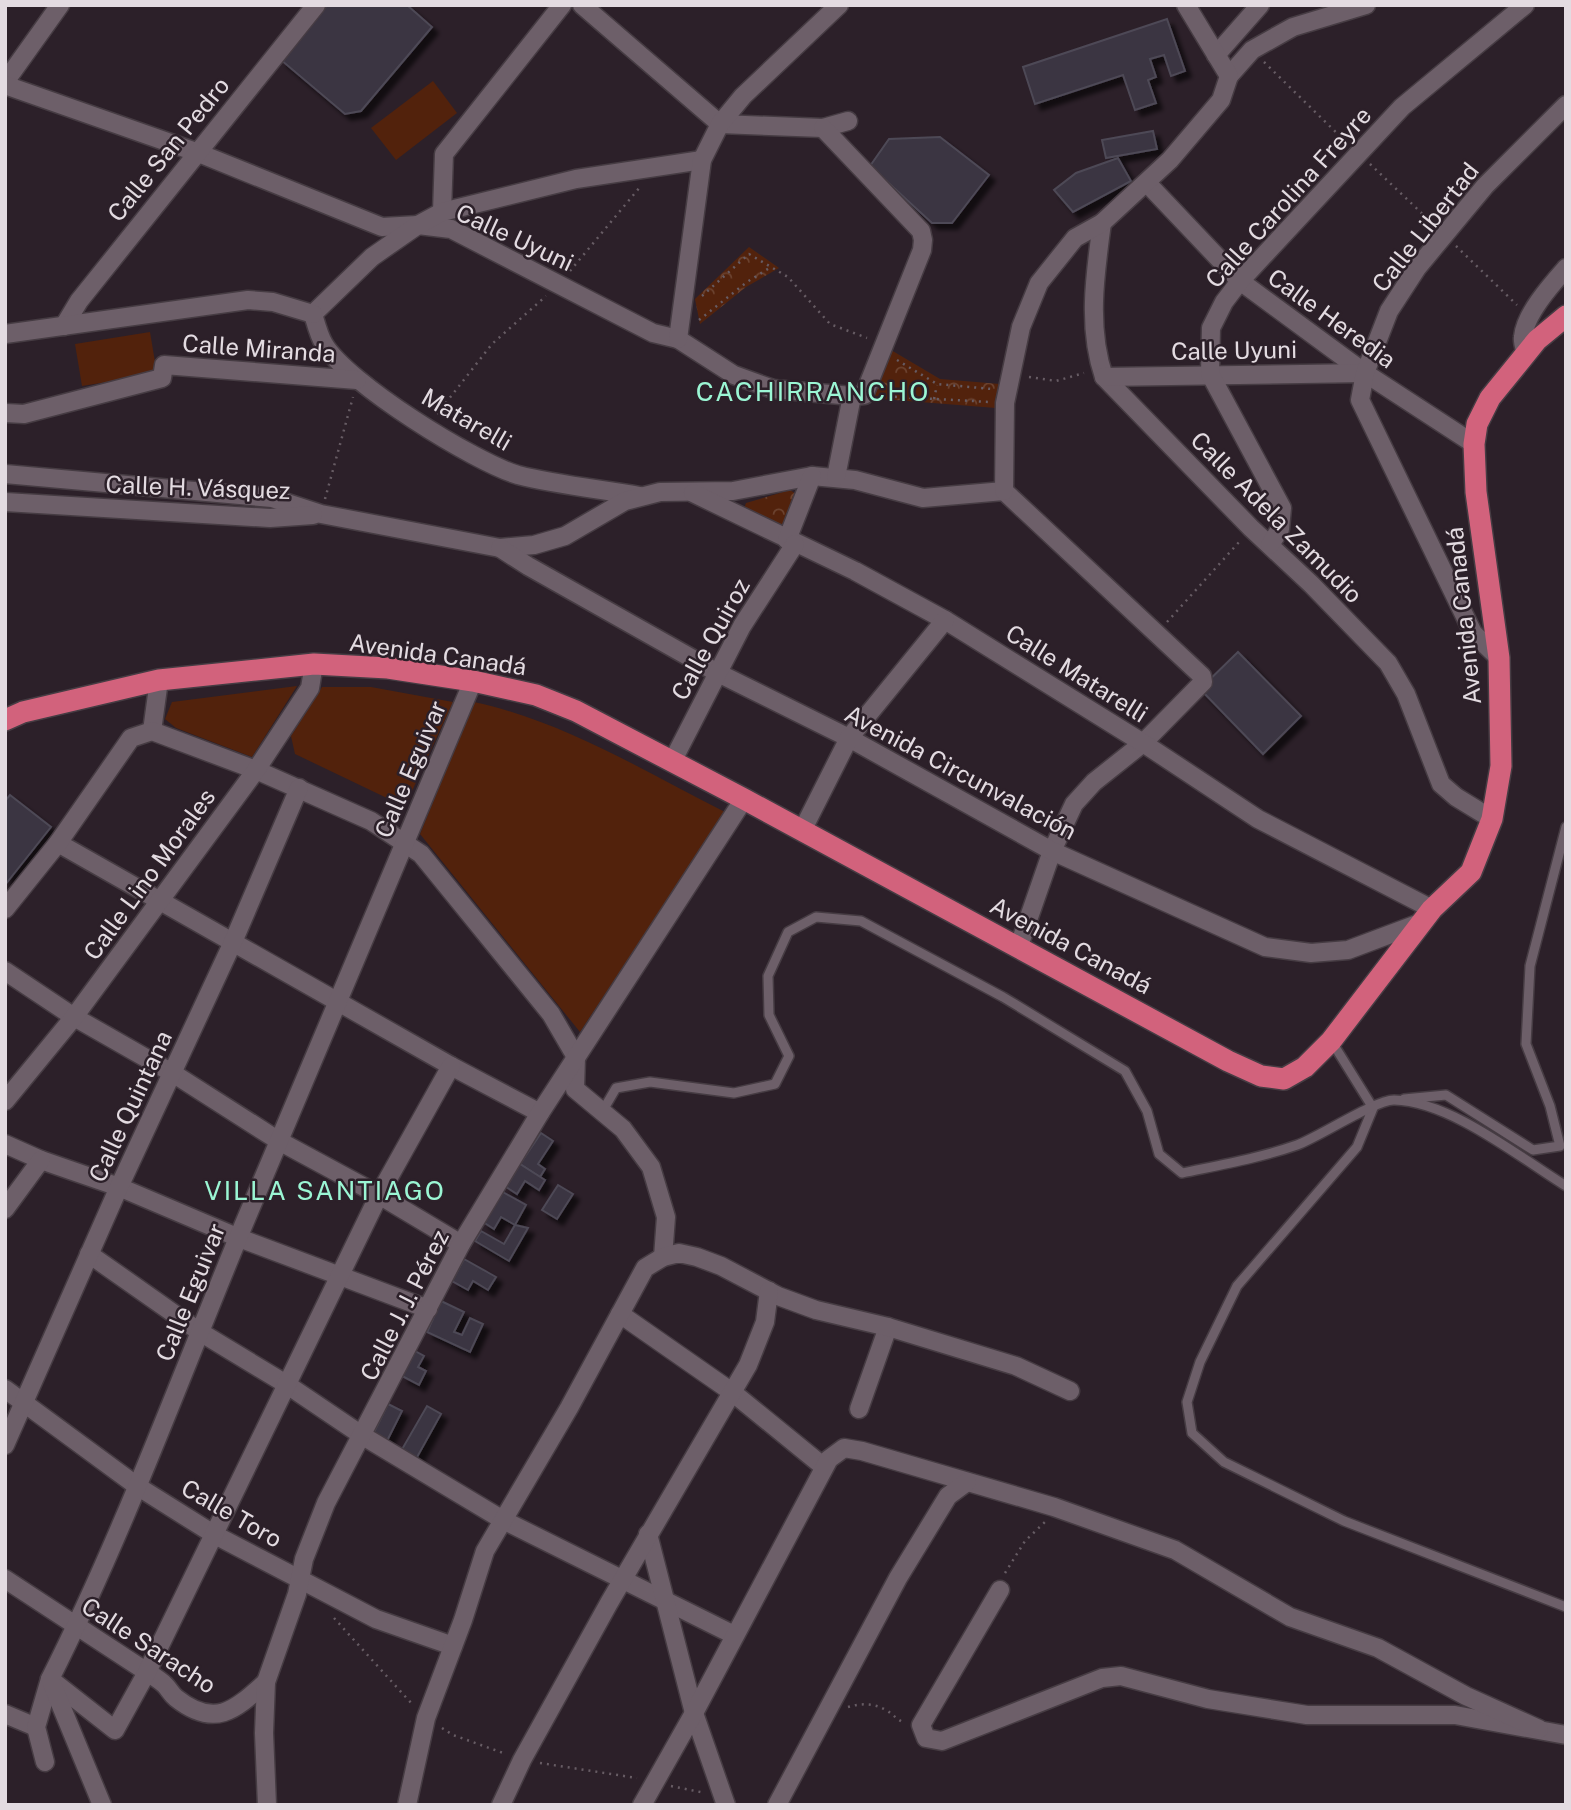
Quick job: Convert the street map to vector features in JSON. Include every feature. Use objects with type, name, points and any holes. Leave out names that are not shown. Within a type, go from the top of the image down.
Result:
[{"type":"highway","name":"Avenida Canadá","points":[[5,720],[23,712],[159,680],[314,664],[388,668],[473,681],[536,695],[576,711],[744,799],[1228,1061],[1261,1076],[1284,1079],[1305,1067],[1331,1041],[1426,916],[1471,872],[1492,819],[1501,766],[1499,658],[1476,492],[1474,444],[1477,424],[1490,398],[1537,340],[1566,316]]},
{"type":"street","points":[[5,83],[60,5]]},
{"type":"street","name":"Calle San Pedro","points":[[64,326],[79,301],[316,5]]},
{"type":"street","points":[[442,212],[444,154],[562,5]]},
{"type":"street","points":[[582,5],[720,124],[823,128],[848,121]]},
{"type":"street","points":[[678,339],[702,160],[720,124],[743,96],[839,5]]},
{"type":"street","points":[[1185,5],[1216,55],[1228,82]]},
{"type":"street","points":[[1216,55],[1259,5]]},
{"type":"street","points":[[1004,491],[1008,390],[1021,327],[1040,283],[1075,238],[1102,223],[1170,160],[1221,100],[1228,82],[1252,50],[1293,27],[1367,5]]},
{"type":"street","name":"Calle Carolina Freyre","points":[[1270,545],[1280,529],[1282,508],[1210,374],[1211,328],[1224,302],[1240,281],[1402,107],[1525,5]]},
{"type":"street","name":"Calle Uyuni","points":[[5,83],[196,152],[382,227],[418,225],[451,229],[653,333],[678,339],[734,375],[773,389],[858,396]]},
{"type":"street","name":"Calle Libertad","points":[[1499,658],[1473,634],[1360,400],[1365,373],[1389,311],[1417,268],[1485,186],[1566,105]]},
{"type":"street","points":[[823,128],[921,230],[923,240],[922,250],[881,351],[858,396],[836,477]]},
{"type":"street","points":[[5,334],[248,300],[273,302],[313,314],[372,257],[442,212],[576,179],[702,160]]},
{"type":"street","name":"Calle Heredia","points":[[1147,183],[1240,281],[1365,373],[1474,444]]},
{"type":"street","points":[[1102,223],[1095,280],[1096,354],[1102,372]]},
{"type":"street","points":[[1526,354],[1523,337],[1530,318],[1545,293],[1566,268]]},
{"type":"street","name":"Matarelli","points":[[313,314],[324,345],[357,380],[427,427],[495,465],[518,475],[643,497]]},
{"type":"street","name":"Calle Miranda","points":[[5,414],[24,414],[162,378],[164,365],[357,380]]},
{"type":"street","name":"Calle Uyuni","points":[[1102,372],[1365,373]]},
{"type":"street","name":"Calle Adela Zamudio","points":[[1102,372],[1251,528],[1388,663],[1406,694],[1441,784],[1456,797],[1492,819]]},
{"type":"street","name":"Calle H. Vásquez","points":[[5,474],[272,498],[321,514]]},
{"type":"street","points":[[321,514],[500,548],[534,545],[565,536],[625,501],[660,492],[733,491],[812,477],[836,477],[923,499],[1004,491],[1202,676],[1203,682],[1143,743],[1094,782],[1074,804],[1052,850],[1019,946]]},
{"type":"street","name":"Calle Quiroz","points":[[672,762],[716,671],[791,542],[812,477]]},
{"type":"street","name":"Calle Matarelli","points":[[690,492],[855,571],[946,620],[1143,743],[1258,819],[1426,916]]},
{"type":"street","name":"Calle H. Vásquez","points":[[5,502],[271,518],[321,514]]},
{"type":"street","name":"Avenida Circunvalación","points":[[500,548],[716,671],[849,738],[1052,850],[1265,947],[1311,953],[1348,950],[1426,916]]},
{"type":"street","points":[[802,831],[849,738],[946,620]]},
{"type":"street","name":"Calle Lino Morales","points":[[5,1101],[74,1017],[256,770],[310,688],[314,664]]},
{"type":"street","points":[[152,731],[159,680]]},
{"type":"street","name":"Calle Eguivar","points":[[36,1727],[50,1679],[76,1627],[137,1486],[337,1001],[473,681]]},
{"type":"street","points":[[5,909],[58,844],[131,738],[152,731],[256,770],[372,821],[421,853],[551,1014],[576,1057],[575,1089],[623,1129],[650,1167],[666,1217],[663,1257]]},
{"type":"street","name":"Calle Quintana","points":[[5,1445],[119,1187],[174,1074],[299,788]]},
{"type":"street","name":"Calle J. J. Pérez","points":[[267,1805],[264,1733],[266,1682],[293,1605],[304,1559],[326,1503],[461,1244],[540,1113],[744,799]]},
{"type":"street","points":[[58,844],[540,1113]]},
{"type":"street","points":[[5,971],[74,1017],[174,1074],[279,1141],[379,1195],[461,1244]]},
{"type":"street","points":[[50,1679],[115,1730],[148,1672],[379,1195],[452,1066]]},
{"type":"street","points":[[5,1144],[41,1160],[119,1187],[239,1238],[428,1309]]},
{"type":"street","points":[[5,1209],[41,1160]]},
{"type":"street","points":[[407,1805],[426,1718],[485,1551],[645,1268],[663,1257],[679,1253],[697,1257],[816,1310],[888,1327],[1016,1366],[1070,1391]]},
{"type":"street","points":[[89,1255],[200,1332],[286,1384],[363,1436],[503,1520],[734,1635]]},
{"type":"street","points":[[501,1805],[522,1760],[622,1579],[748,1365],[765,1322],[769,1291]]},
{"type":"street","points":[[620,1314],[732,1392],[824,1466]]},
{"type":"street","points":[[859,1409],[888,1327]]},
{"type":"street","name":"Calle Toro","points":[[5,1389],[137,1486],[215,1535],[376,1619],[453,1646]]},
{"type":"street","points":[[642,1805],[694,1713],[824,1466],[844,1448],[1054,1507],[1175,1550],[1290,1617],[1378,1648],[1466,1696],[1539,1729]]},
{"type":"street","points":[[777,1805],[898,1578],[948,1496],[967,1482]]},
{"type":"street","points":[[648,1534],[694,1713],[725,1801]]},
{"type":"street","name":"Calle Saracho","points":[[5,1579],[148,1672],[173,1696],[191,1708],[209,1714],[230,1712],[266,1682]]},
{"type":"street","points":[[1000,1590],[921,1725],[926,1738],[942,1741],[1102,1678],[1121,1676],[1208,1699],[1307,1715],[1455,1715],[1566,1735]]},
{"type":"street","points":[[50,1679],[102,1805]]},
{"type":"street","points":[[5,1714],[36,1727],[46,1762]]},
{"type":"lane","points":[[602,1112],[616,1088],[650,1082],[734,1093],[775,1084],[789,1056],[769,1015],[768,976],[788,932],[816,917],[862,921],[1003,997],[1125,1071],[1147,1111],[1159,1154],[1182,1173],[1233,1163],[1297,1145],[1392,1100],[1446,1095],[1533,1150],[1560,1146],[1550,1106],[1526,1044],[1531,967],[1566,827]]},
{"type":"lane","points":[[1331,1041],[1373,1108]]},
{"type":"lane","points":[[1392,1100],[1425,1105],[1459,1118],[1566,1186]]},
{"type":"lane","points":[[1373,1108],[1357,1147],[1237,1286],[1200,1362],[1187,1402],[1192,1433],[1224,1462],[1344,1521],[1566,1607]]},
{"type":"path","points":[[1252,50],[1530,318]]},
{"type":"path","points":[[682,315],[749,254],[788,277],[830,324],[875,341],[881,351],[937,384],[1008,390]]},
{"type":"path","points":[[678,339],[709,310],[771,267]]},
{"type":"path","points":[[858,396],[934,399],[1008,390],[1102,372]]},
{"type":"path","points":[[330,483],[357,380]]},
{"type":"path","points":[[934,399],[937,384]]},
{"type":"path","points":[[1156,635],[1251,528]]},
{"type":"path","points":[[1000,1590],[1005,1570],[1026,1541],[1049,1518],[1054,1507]]},
{"type":"path","points":[[327,1610],[426,1718],[453,1735],[522,1760],[624,1775],[725,1801]]},
{"type":"path","points":[[824,1713],[860,1703],[887,1711],[896,1720],[907,1724],[921,1725]]},
{"type":"green space","points":[[433,81],[457,113],[396,160],[371,128]]},
{"type":"green space","points":[[749,247],[779,268],[746,287],[700,324],[695,299]]},
{"type":"green space","points":[[150,332],[157,374],[82,386],[75,344]]},
{"type":"green space","points":[[891,350],[940,379],[1000,384],[996,408],[870,398]]},
{"type":"green space","points":[[790,490],[796,494],[785,527],[744,509],[746,503]]},
{"type":"green space","points":[[297,686],[252,757],[176,728],[165,719],[172,702]]},
{"type":"green space","points":[[322,687],[371,687],[453,702],[406,804],[391,800],[295,754],[291,736]]},
{"type":"green space","points":[[474,702],[507,710],[571,734],[725,812],[580,1032],[420,834]]},
{"type":"building","points":[[327,5],[407,5],[432,27],[361,111],[345,114],[281,60]]},
{"type":"building","points":[[1167,19],[1185,71],[1171,76],[1164,55],[1150,59],[1156,77],[1148,80],[1156,103],[1135,110],[1123,75],[1035,104],[1023,67]]},
{"type":"building","points":[[1153,131],[1157,149],[1106,158],[1102,140]]},
{"type":"building","points":[[940,137],[989,175],[952,223],[932,223],[870,166],[889,139]]},
{"type":"building","points":[[1118,158],[1131,181],[1073,212],[1054,190],[1076,173]]},
{"type":"building","points":[[1238,652],[1301,716],[1263,754],[1200,689]]},
{"type":"building","points":[[10,795],[51,827],[5,885],[5,801]]},
{"type":"building","points":[[541,1133],[553,1141],[538,1164],[545,1169],[540,1177],[520,1164]]},
{"type":"building","points":[[520,1164],[545,1180],[539,1190],[525,1181],[517,1194],[506,1187]]},
{"type":"building","points":[[558,1185],[573,1194],[557,1219],[542,1210]]},
{"type":"building","points":[[501,1191],[526,1205],[515,1225],[501,1217],[494,1229],[483,1222]]},
{"type":"building","points":[[515,1225],[528,1228],[509,1261],[475,1241],[481,1231],[504,1244]]},
{"type":"building","points":[[464,1259],[496,1277],[488,1290],[473,1281],[468,1290],[452,1281]]},
{"type":"building","points":[[441,1301],[464,1312],[454,1332],[462,1335],[470,1318],[483,1324],[470,1352],[427,1332]]},
{"type":"building","points":[[415,1351],[424,1356],[418,1367],[426,1371],[419,1385],[402,1376]]},
{"type":"building","points":[[388,1404],[402,1411],[387,1441],[373,1434]]},
{"type":"building","points":[[427,1406],[441,1414],[416,1459],[401,1451]]},
{"type":"district","name":"CACHIRRANCHO","points":[[813,391]]},
{"type":"district","name":"VILLA SANTIAGO","points":[[325,1190]]}]
